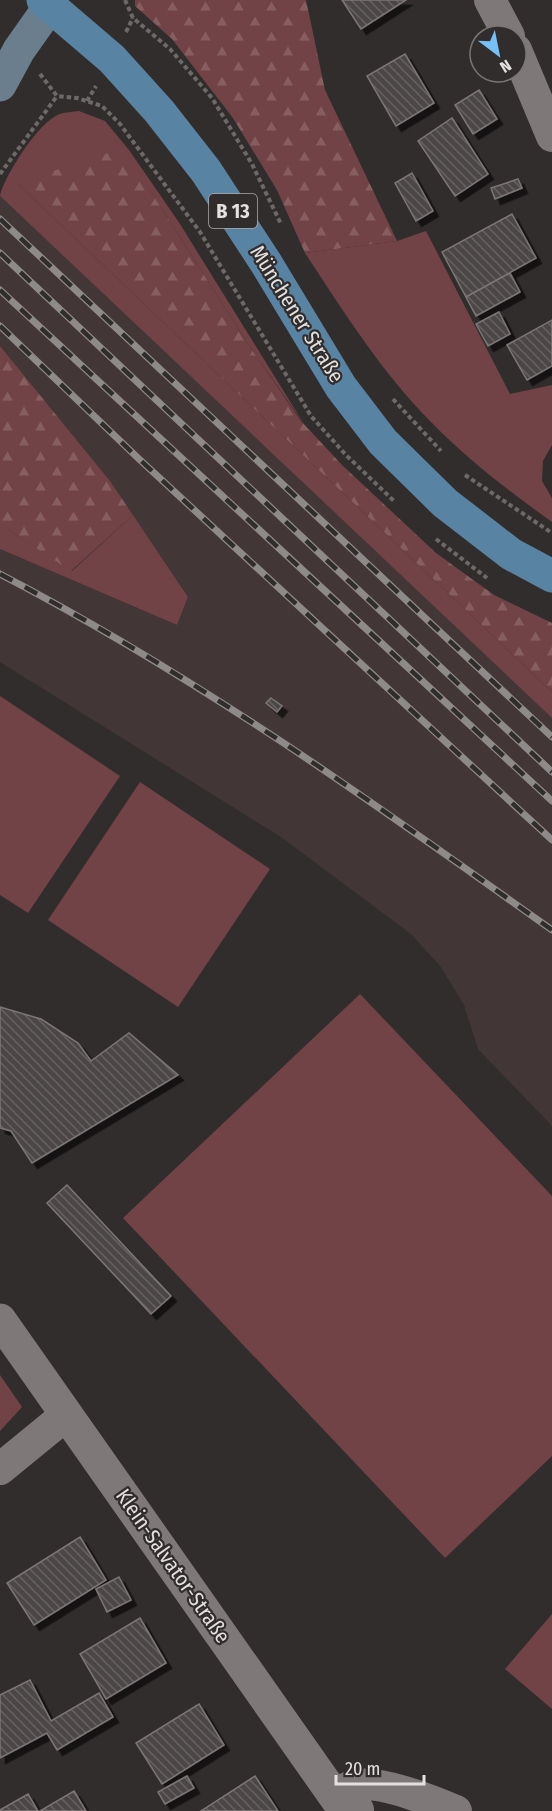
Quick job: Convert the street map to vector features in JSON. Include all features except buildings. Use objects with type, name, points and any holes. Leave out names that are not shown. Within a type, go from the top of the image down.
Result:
[{"type":"main road","points":[[0,84],[49,2]]},
{"type":"main road","name":"Münchener Straße","points":[[49,2],[112,59],[159,111],[206,171],[266,263],[341,387],[383,442],[445,503],[511,554],[552,576]]},
{"type":"street","points":[[490,0],[503,24]]},
{"type":"street","points":[[528,79],[552,136]]},
{"type":"street","name":"Klein-Salvator-Straße","points":[[0,1320],[347,1806]]},
{"type":"street","points":[[0,1468],[66,1415]]},
{"type":"street","points":[[347,1806],[353,1786],[373,1785],[418,1795],[456,1811]]},
{"type":"path","points":[[125,0],[133,18],[170,49],[212,98],[252,164],[285,234]]},
{"type":"path","points":[[0,174],[57,96]]},
{"type":"path","points":[[390,396],[442,453]]},
{"type":"path","points":[[458,468],[552,533]]},
{"type":"shaded area","points":[[0,196],[552,718],[552,1126],[478,1049],[464,1005],[441,967],[411,934],[281,837],[0,662],[0,549],[177,625],[188,597],[110,481],[0,346]]},
{"type":"green space","points":[[135,0],[306,0],[325,90],[397,241],[305,253],[277,190],[233,118],[172,39],[135,6]]},
{"type":"green space","points":[[79,111],[105,121],[129,150],[180,224],[304,424],[250,347],[148,187],[17,183],[552,692],[552,718],[0,196],[16,163],[42,127],[60,114]]},
{"type":"green space","points":[[114,151],[148,187],[250,347],[301,421],[342,465],[436,553],[494,595],[552,623],[552,692],[17,183]]},
{"type":"green space","points":[[426,231],[510,394],[552,385],[552,445],[543,461],[542,481],[552,498],[552,522],[474,462],[414,404],[364,341],[305,253],[397,241]]},
{"type":"green space","points":[[0,346],[110,481],[133,515],[71,571],[7,529],[0,529]]},
{"type":"green space","points":[[133,515],[188,597],[177,625],[0,549],[0,529],[7,529],[72,571]]},
{"type":"green space","points":[[0,696],[120,776],[28,913],[0,895]]},
{"type":"green space","points":[[140,782],[270,869],[178,1007],[48,920]]},
{"type":"green space","points":[[360,994],[552,1196],[552,1456],[445,1558],[123,1218]]},
{"type":"green space","points":[[0,1375],[22,1407],[0,1431]]},
{"type":"green space","points":[[552,1614],[552,1709],[505,1669]]},
{"type":"railway","points":[[0,219],[552,737]]},
{"type":"railway","points":[[0,253],[552,772]]},
{"type":"railway","points":[[0,290],[552,801]]},
{"type":"railway","points":[[0,326],[139,459],[552,840]]},
{"type":"railway","points":[[0,574],[143,654],[282,742],[552,930]]}]
